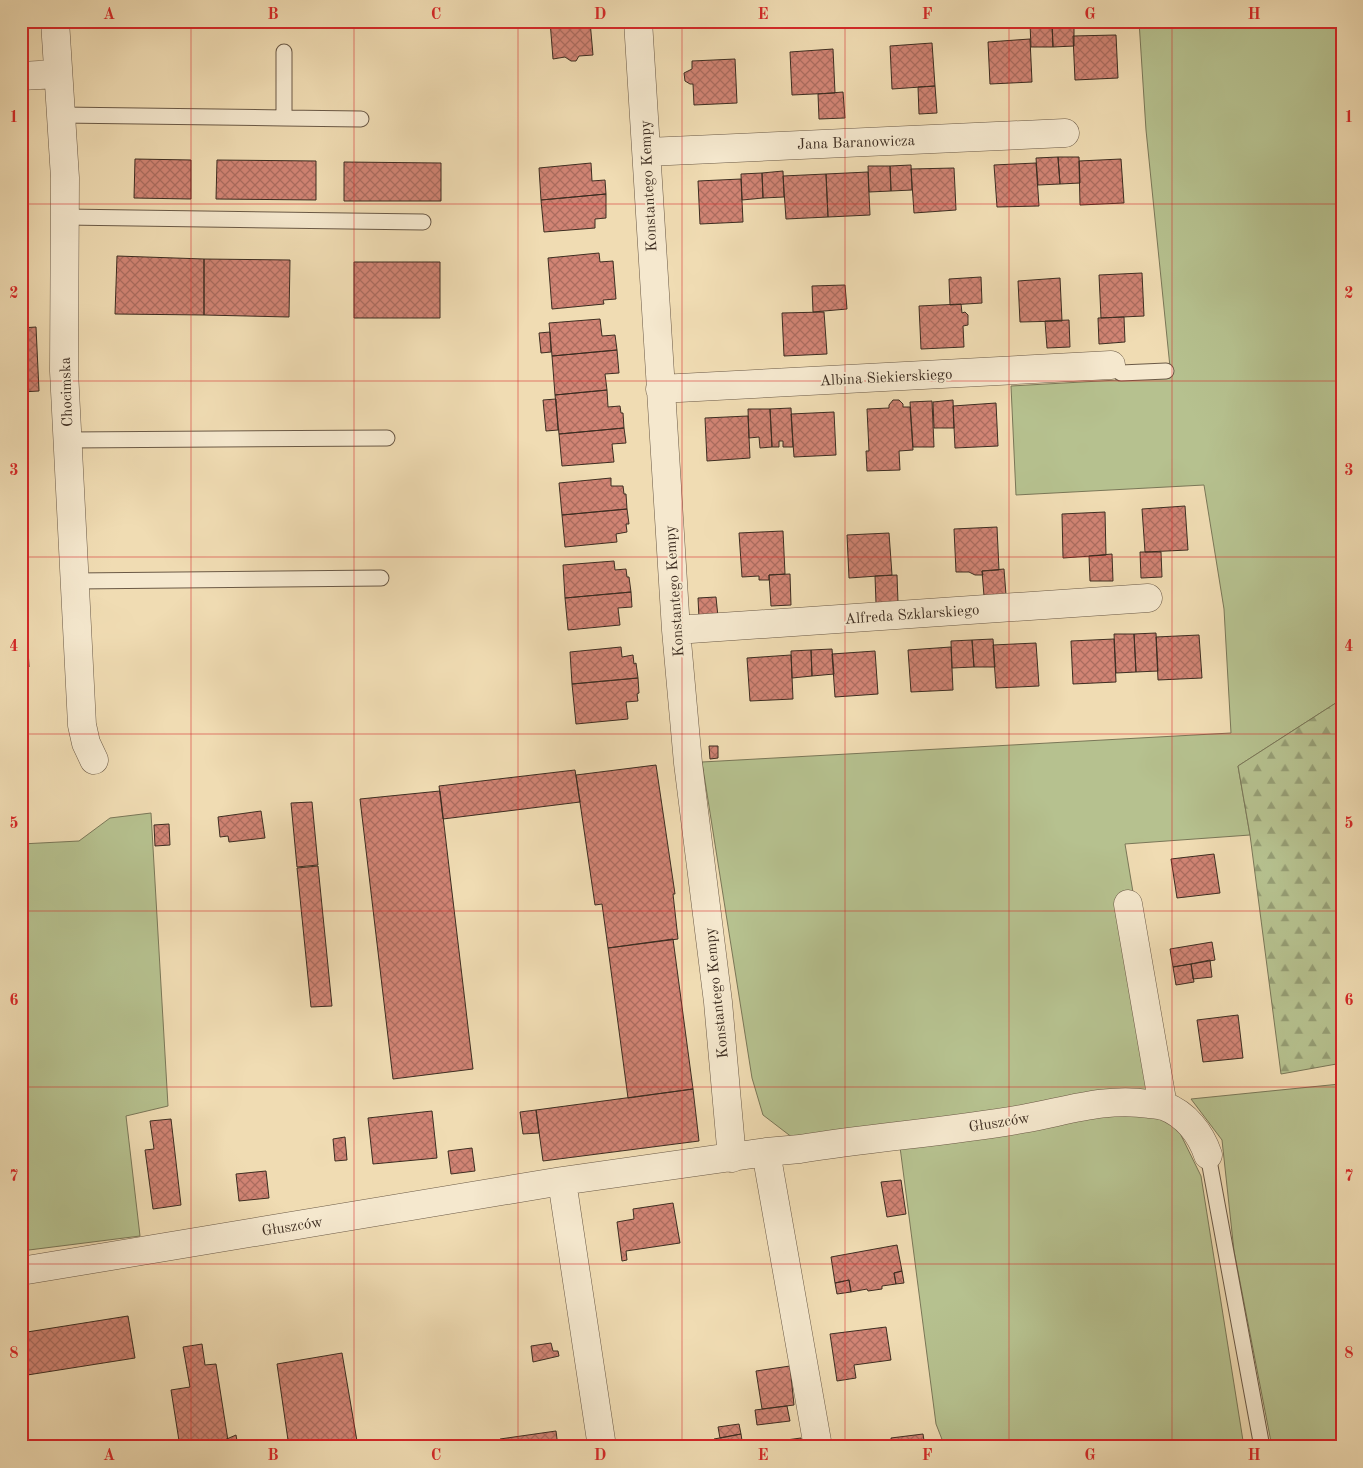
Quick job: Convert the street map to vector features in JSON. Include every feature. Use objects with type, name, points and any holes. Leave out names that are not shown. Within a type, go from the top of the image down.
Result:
[{"type":"street","name":"Chocimska","points":[[55,21],[65,178],[64,371],[82,725],[86,743],[94,760]]},
{"type":"street","name":"Konstantego Kempy","points":[[638,21],[676,630],[688,763],[718,1002],[732,1158]]},
{"type":"street","points":[[21,76],[58,74]]},
{"type":"street","name":"Jana Baranowicza","points":[[647,152],[1064,133]]},
{"type":"street","name":"Albina Siekierskiego","points":[[660,390],[1111,365]]},
{"type":"street","name":"Alfreda Szklarskiego","points":[[676,630],[1148,598]]},
{"type":"street","points":[[1128,904],[1163,1106]]},
{"type":"street","name":"Głuszców","points":[[21,1271],[562,1181],[766,1152],[1023,1119],[1095,1104],[1131,1101],[1163,1106],[1179,1114],[1192,1126],[1202,1139],[1208,1155]]},
{"type":"street","points":[[766,1152],[818,1447]]},
{"type":"street","points":[[562,1181],[602,1447]]},
{"type":"lane","points":[[284,52],[284,118]]},
{"type":"lane","points":[[61,115],[361,118]]},
{"type":"lane","points":[[65,217],[423,222]]},
{"type":"lane","points":[[1111,365],[1121,373],[1166,371]]},
{"type":"lane","points":[[68,440],[387,438]]},
{"type":"lane","points":[[75,581],[381,578]]},
{"type":"lane","points":[[1208,1155],[1262,1447]]},
{"type":"green space","points":[[1139,21],[1342,21],[1342,699],[1238,766],[1250,835],[1125,844],[1166,1091],[845,1134],[793,1138],[763,1115],[752,1078],[702,762],[1231,733],[1224,609],[1204,485],[1016,495],[1011,386],[1171,377],[1146,130]]},
{"type":"green space","points":[[1342,699],[1342,1063],[1281,1074],[1250,835],[1238,766]]},
{"type":"green space","points":[[151,813],[168,1106],[126,1116],[140,1236],[21,1251],[21,844],[79,841],[110,818]]},
{"type":"green space","points":[[1340,1084],[1342,1091],[1342,1447],[1272,1447],[1234,1251],[1222,1140],[1191,1099]]},
{"type":"green space","points":[[1154,1112],[1177,1127],[1201,1176],[1244,1447],[945,1447],[936,1424],[900,1147],[1070,1119]]},
{"type":"building","points":[[550,21],[590,21],[593,55],[579,56],[576,61],[571,61],[565,57],[553,59]]},
{"type":"building","points":[[1074,23],[1074,46],[1053,47],[1052,24]]},
{"type":"building","points":[[1030,24],[1052,24],[1053,47],[1031,47]]},
{"type":"building","points":[[1116,35],[1118,78],[1075,80],[1073,36]]},
{"type":"building","points":[[1030,39],[1032,82],[990,84],[988,42]]},
{"type":"building","points":[[932,43],[935,86],[892,89],[890,46]]},
{"type":"building","points":[[833,49],[835,93],[792,95],[790,52]]},
{"type":"building","points":[[735,59],[737,103],[694,105],[693,84],[685,81],[684,73],[692,69],[692,61]]},
{"type":"building","points":[[935,86],[937,113],[919,114],[918,87]]},
{"type":"building","points":[[843,92],[845,118],[819,119],[818,94]]},
{"type":"building","points":[[1058,157],[1079,157],[1080,183],[1060,184]]},
{"type":"building","points":[[1058,157],[1060,184],[1038,185],[1036,158]]},
{"type":"building","points":[[135,159],[191,160],[191,199],[134,198]]},
{"type":"building","points":[[1121,159],[1124,203],[1080,205],[1079,161]]},
{"type":"building","points":[[217,160],[316,161],[316,200],[216,199]]},
{"type":"building","points":[[344,162],[441,163],[441,201],[344,201]]},
{"type":"building","points":[[591,163],[592,181],[605,180],[606,194],[541,200],[539,168]]},
{"type":"building","points":[[1036,163],[1039,206],[997,207],[994,165]]},
{"type":"building","points":[[911,165],[912,190],[891,191],[890,166]]},
{"type":"building","points":[[868,166],[890,166],[891,191],[869,192]]},
{"type":"building","points":[[954,168],[956,210],[914,213],[911,169]]},
{"type":"building","points":[[783,171],[784,197],[763,198],[762,173]]},
{"type":"building","points":[[868,172],[870,215],[828,217],[826,174]]},
{"type":"building","points":[[762,173],[763,198],[742,200],[741,174]]},
{"type":"building","points":[[826,174],[828,217],[786,219],[783,176]]},
{"type":"building","points":[[741,179],[743,222],[700,224],[698,181]]},
{"type":"building","points":[[606,194],[606,218],[595,219],[595,228],[544,232],[541,200]]},
{"type":"building","points":[[599,253],[600,262],[613,261],[616,299],[603,300],[604,304],[552,309],[548,258]]},
{"type":"building","points":[[117,256],[204,259],[204,315],[115,314]]},
{"type":"building","points":[[204,259],[290,260],[289,317],[204,315]]},
{"type":"building","points":[[354,262],[440,262],[440,318],[354,318]]},
{"type":"building","points":[[1142,273],[1144,316],[1101,318],[1099,275]]},
{"type":"building","points":[[981,277],[982,303],[950,305],[949,279]]},
{"type":"building","points":[[1060,278],[1062,321],[1020,322],[1018,281]]},
{"type":"building","points":[[845,285],[847,309],[813,312],[812,286]]},
{"type":"building","points":[[961,304],[962,313],[965,312],[968,315],[968,325],[963,326],[964,347],[921,349],[919,306]]},
{"type":"building","points":[[824,312],[827,354],[784,356],[782,313]]},
{"type":"building","points":[[1124,317],[1125,342],[1099,344],[1098,318]]},
{"type":"building","points":[[600,319],[602,336],[615,335],[617,350],[552,356],[549,323]]},
{"type":"building","points":[[1069,320],[1070,347],[1047,348],[1045,321]]},
{"type":"building","points":[[36,327],[39,391],[21,392],[21,328]]},
{"type":"building","points":[[550,332],[551,352],[541,353],[539,333]]},
{"type":"building","points":[[617,350],[619,373],[605,374],[607,390],[555,395],[552,356]]},
{"type":"building","points":[[607,390],[608,407],[620,406],[621,413],[623,413],[624,428],[559,434],[555,395]]},
{"type":"building","points":[[556,399],[558,430],[546,431],[543,400]]},
{"type":"building","points":[[893,400],[899,400],[903,407],[910,407],[913,450],[899,451],[900,470],[867,471],[866,451],[869,451],[867,409],[889,408]]},
{"type":"building","points":[[953,400],[954,428],[934,428],[933,402]]},
{"type":"building","points":[[932,401],[934,447],[913,447],[910,402]]},
{"type":"building","points":[[996,403],[998,446],[955,448],[953,406]]},
{"type":"building","points":[[791,408],[793,447],[783,447],[783,441],[779,441],[779,447],[772,447],[770,409]]},
{"type":"building","points":[[748,409],[770,409],[772,447],[760,448],[759,437],[749,438]]},
{"type":"building","points":[[834,412],[836,455],[794,457],[791,414]]},
{"type":"building","points":[[748,416],[750,458],[707,461],[705,418]]},
{"type":"building","points":[[624,428],[626,443],[612,444],[614,462],[562,466],[559,434]]},
{"type":"building","points":[[611,478],[611,486],[623,486],[624,494],[626,494],[627,509],[562,515],[559,483]]},
{"type":"building","points":[[1185,506],[1188,550],[1145,552],[1142,509]]},
{"type":"building","points":[[627,509],[629,524],[626,524],[627,532],[616,534],[617,542],[565,547],[562,515]]},
{"type":"building","points":[[1105,512],[1106,555],[1063,558],[1062,514]]},
{"type":"building","points":[[997,527],[999,570],[982,571],[983,575],[956,572],[954,529]]},
{"type":"building","points":[[783,531],[785,574],[769,575],[769,580],[759,580],[759,576],[742,577],[739,533]]},
{"type":"building","points":[[889,533],[892,575],[849,578],[847,535]]},
{"type":"building","points":[[1140,552],[1161,552],[1162,577],[1141,578]]},
{"type":"building","points":[[1112,554],[1113,581],[1090,581],[1089,556]]},
{"type":"building","points":[[614,561],[615,570],[626,569],[631,592],[565,598],[563,565]]},
{"type":"building","points":[[1004,569],[1006,595],[984,596],[982,571]]},
{"type":"building","points":[[790,574],[791,605],[771,606],[769,575]]},
{"type":"building","points":[[897,575],[898,602],[876,603],[875,576]]},
{"type":"building","points":[[21,578],[24,578],[29,667],[21,667]]},
{"type":"building","points":[[631,592],[632,607],[618,608],[620,625],[568,630],[565,598]]},
{"type":"building","points":[[716,597],[718,617],[699,618],[698,598]]},
{"type":"building","points":[[1156,633],[1158,671],[1136,672],[1134,634]]},
{"type":"building","points":[[1114,634],[1134,634],[1136,672],[1116,673]]},
{"type":"building","points":[[1199,635],[1202,678],[1158,680],[1156,637]]},
{"type":"building","points":[[993,639],[995,667],[974,667],[972,640]]},
{"type":"building","points":[[1114,639],[1116,682],[1073,684],[1071,641]]},
{"type":"building","points":[[972,640],[974,667],[952,668],[951,641]]},
{"type":"building","points":[[1036,643],[1039,686],[996,688],[993,645]]},
{"type":"building","points":[[621,647],[622,657],[633,655],[638,678],[572,684],[570,652]]},
{"type":"building","points":[[951,647],[953,690],[911,692],[908,650]]},
{"type":"building","points":[[832,649],[834,674],[812,676],[811,650]]},
{"type":"building","points":[[811,650],[812,676],[792,678],[791,651]]},
{"type":"building","points":[[875,651],[878,694],[835,697],[832,654]]},
{"type":"building","points":[[791,655],[793,699],[750,701],[747,658]]},
{"type":"building","points":[[638,678],[638,701],[626,702],[628,719],[576,724],[572,684]]},
{"type":"building","points":[[709,746],[718,746],[718,758],[710,759]]},
{"type":"building","points":[[656,765],[675,894],[673,894],[678,939],[608,948],[602,904],[595,905],[576,775]]},
{"type":"building","points":[[575,770],[580,802],[443,819],[439,786]]},
{"type":"building","points":[[440,791],[473,1069],[393,1079],[360,799]]},
{"type":"building","points":[[312,802],[318,865],[297,867],[291,803]]},
{"type":"building","points":[[261,811],[265,838],[229,842],[228,836],[220,837],[218,817]]},
{"type":"building","points":[[169,824],[170,845],[155,846],[154,825]]},
{"type":"building","points":[[1214,854],[1220,893],[1177,898],[1171,859]]},
{"type":"building","points":[[318,866],[332,1006],[311,1007],[297,868]]},
{"type":"building","points":[[673,939],[693,1089],[628,1098],[608,948]]},
{"type":"building","points":[[1212,942],[1215,960],[1173,967],[1170,949]]},
{"type":"building","points":[[1210,960],[1212,977],[1193,979],[1191,964]]},
{"type":"building","points":[[1191,964],[1194,982],[1176,985],[1173,967]]},
{"type":"building","points":[[1238,1015],[1243,1058],[1203,1062],[1197,1020]]},
{"type":"building","points":[[693,1089],[699,1141],[543,1161],[536,1110]]},
{"type":"building","points":[[536,1110],[539,1133],[523,1134],[520,1112]]},
{"type":"building","points":[[432,1111],[437,1158],[373,1164],[368,1118]]},
{"type":"building","points":[[171,1119],[181,1205],[153,1209],[145,1150],[154,1149],[150,1121]]},
{"type":"building","points":[[345,1137],[347,1160],[335,1161],[333,1139]]},
{"type":"building","points":[[472,1148],[475,1171],[451,1174],[448,1151]]},
{"type":"building","points":[[266,1171],[269,1198],[239,1201],[236,1174]]},
{"type":"building","points":[[901,1180],[906,1214],[887,1217],[881,1182]]},
{"type":"building","points":[[673,1203],[680,1243],[626,1251],[627,1260],[622,1261],[617,1222],[634,1219],[633,1209]]},
{"type":"building","points":[[897,1245],[902,1271],[894,1273],[896,1284],[882,1286],[882,1289],[851,1292],[849,1280],[835,1283],[831,1257]]},
{"type":"building","points":[[902,1271],[904,1283],[896,1284],[894,1273]]},
{"type":"building","points":[[849,1280],[851,1292],[837,1294],[835,1283]]},
{"type":"building","points":[[128,1316],[135,1358],[21,1376],[21,1333]]},
{"type":"building","points":[[886,1327],[891,1360],[854,1365],[856,1378],[837,1381],[830,1334]]},
{"type":"building","points":[[551,1343],[553,1351],[558,1351],[559,1356],[533,1362],[531,1346]]},
{"type":"building","points":[[202,1344],[205,1365],[216,1364],[229,1447],[180,1447],[171,1390],[190,1387],[183,1347]]},
{"type":"building","points":[[342,1353],[358,1447],[289,1447],[277,1364]]},
{"type":"building","points":[[790,1366],[794,1405],[762,1409],[756,1371]]},
{"type":"building","points":[[787,1406],[790,1421],[757,1425],[755,1410]]},
{"type":"building","points":[[739,1424],[741,1434],[720,1438],[718,1427]]},
{"type":"building","points":[[21,1429],[23,1429],[25,1444],[38,1443],[48,1447],[21,1447]]},
{"type":"building","points":[[556,1431],[558,1447],[501,1447],[500,1439]]},
{"type":"building","points":[[741,1434],[743,1447],[715,1447],[714,1439]]},
{"type":"building","points":[[923,1434],[925,1447],[892,1447],[891,1438]]},
{"type":"building","points":[[236,1435],[238,1447],[208,1447]]},
{"type":"building","points":[[801,1438],[802,1447],[757,1447],[756,1444]]}]
